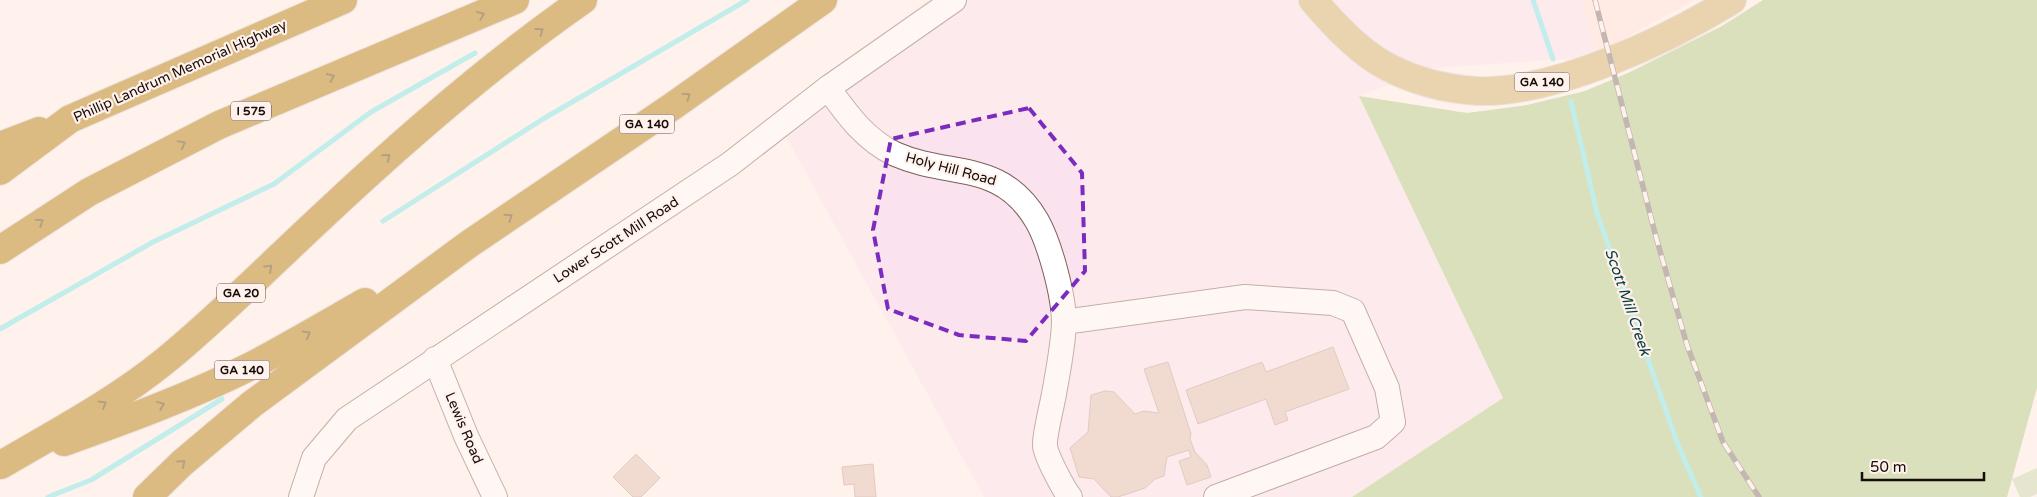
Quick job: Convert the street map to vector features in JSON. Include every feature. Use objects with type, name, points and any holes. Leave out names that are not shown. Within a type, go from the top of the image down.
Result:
[{"type":"highway","name":"Phillip Landrum Memorial Highway","points":[[0,171],[70,119],[343,0]]},
{"type":"highway","name":"I 575","points":[[0,250],[90,192],[219,125],[515,0]]},
{"type":"highway","name":"GA 20","points":[[0,465],[119,395],[166,361],[400,146],[521,45],[583,0]]},
{"type":"highway","name":"GA 140","points":[[0,465],[125,420],[246,368],[469,244],[673,106],[824,0]]},
{"type":"highway","points":[[0,146],[70,119]]},
{"type":"highway","points":[[147,497],[182,463],[252,404],[469,244]]},
{"type":"main road","name":"GA 140","points":[[1313,0],[1348,37],[1384,65],[1421,81],[1477,91],[1526,86],[1610,61],[1684,28],[1732,0]]},
{"type":"street","name":"Lower Scott Mill Road","points":[[301,497],[314,458],[347,419],[730,164],[828,88],[954,0]]},
{"type":"street","name":"Holy Hill Road","points":[[828,88],[855,124],[874,141],[895,153],[920,162],[980,174],[1000,182],[1014,192],[1037,220],[1052,259],[1064,322],[1060,360],[1045,447],[1070,497]]},
{"type":"street","points":[[1064,322],[1245,297],[1333,303],[1353,311],[1387,388],[1393,422],[1376,437],[1216,497]]},
{"type":"street","name":"Lewis Road","points":[[435,359],[466,436],[494,497]]},
{"type":"highlighted area","points":[[1029,108],[1082,173],[1085,271],[1026,341],[959,335],[888,309],[873,230],[891,139]]},
{"type":"shaded area","points":[[928,0],[1582,0],[1595,57],[1433,68],[1359,96],[1503,398],[1352,497],[984,497],[773,113]]},
{"type":"shaded area","points":[[1582,0],[1695,0],[1598,53],[1594,52]]},
{"type":"green space","points":[[1763,0],[2037,0],[2037,388],[2007,497],[1352,497],[1503,398],[1359,96],[1467,113],[1527,105],[1585,91],[1628,73],[1722,26]]},
{"type":"green space","points":[[2037,468],[2037,494],[2030,497],[2020,497],[2012,479]]},
{"type":"building","points":[[1333,347],[1349,389],[1285,412],[1288,420],[1275,425],[1266,399],[1198,424],[1186,390],[1262,362],[1266,372]]},
{"type":"building","points":[[1168,362],[1191,434],[1190,439],[1195,452],[1207,465],[1211,477],[1187,485],[1179,461],[1191,457],[1189,450],[1167,457],[1164,476],[1155,479],[1145,488],[1118,497],[1111,497],[1094,479],[1079,477],[1070,448],[1088,432],[1091,395],[1105,391],[1114,392],[1135,414],[1144,411],[1159,413],[1144,369]]},
{"type":"building","points":[[636,454],[660,478],[641,497],[633,497],[613,477]]},
{"type":"building","points":[[873,464],[876,497],[855,497],[854,484],[844,485],[842,467]]},
{"type":"waterway","points":[[383,221],[543,119],[747,0]]},
{"type":"waterway","name":"Scott Mill Creek","points":[[1533,0],[1553,59]]},
{"type":"waterway","points":[[0,329],[153,242],[274,184],[371,112],[475,53]]},
{"type":"waterway","name":"Scott Mill Creek","points":[[1571,101],[1597,213],[1678,445],[1701,497]]},
{"type":"waterway","points":[[48,497],[91,480],[222,399]]},
{"type":"railway","points":[[1595,0],[1656,237],[1687,345],[1723,442],[1759,497]]}]
